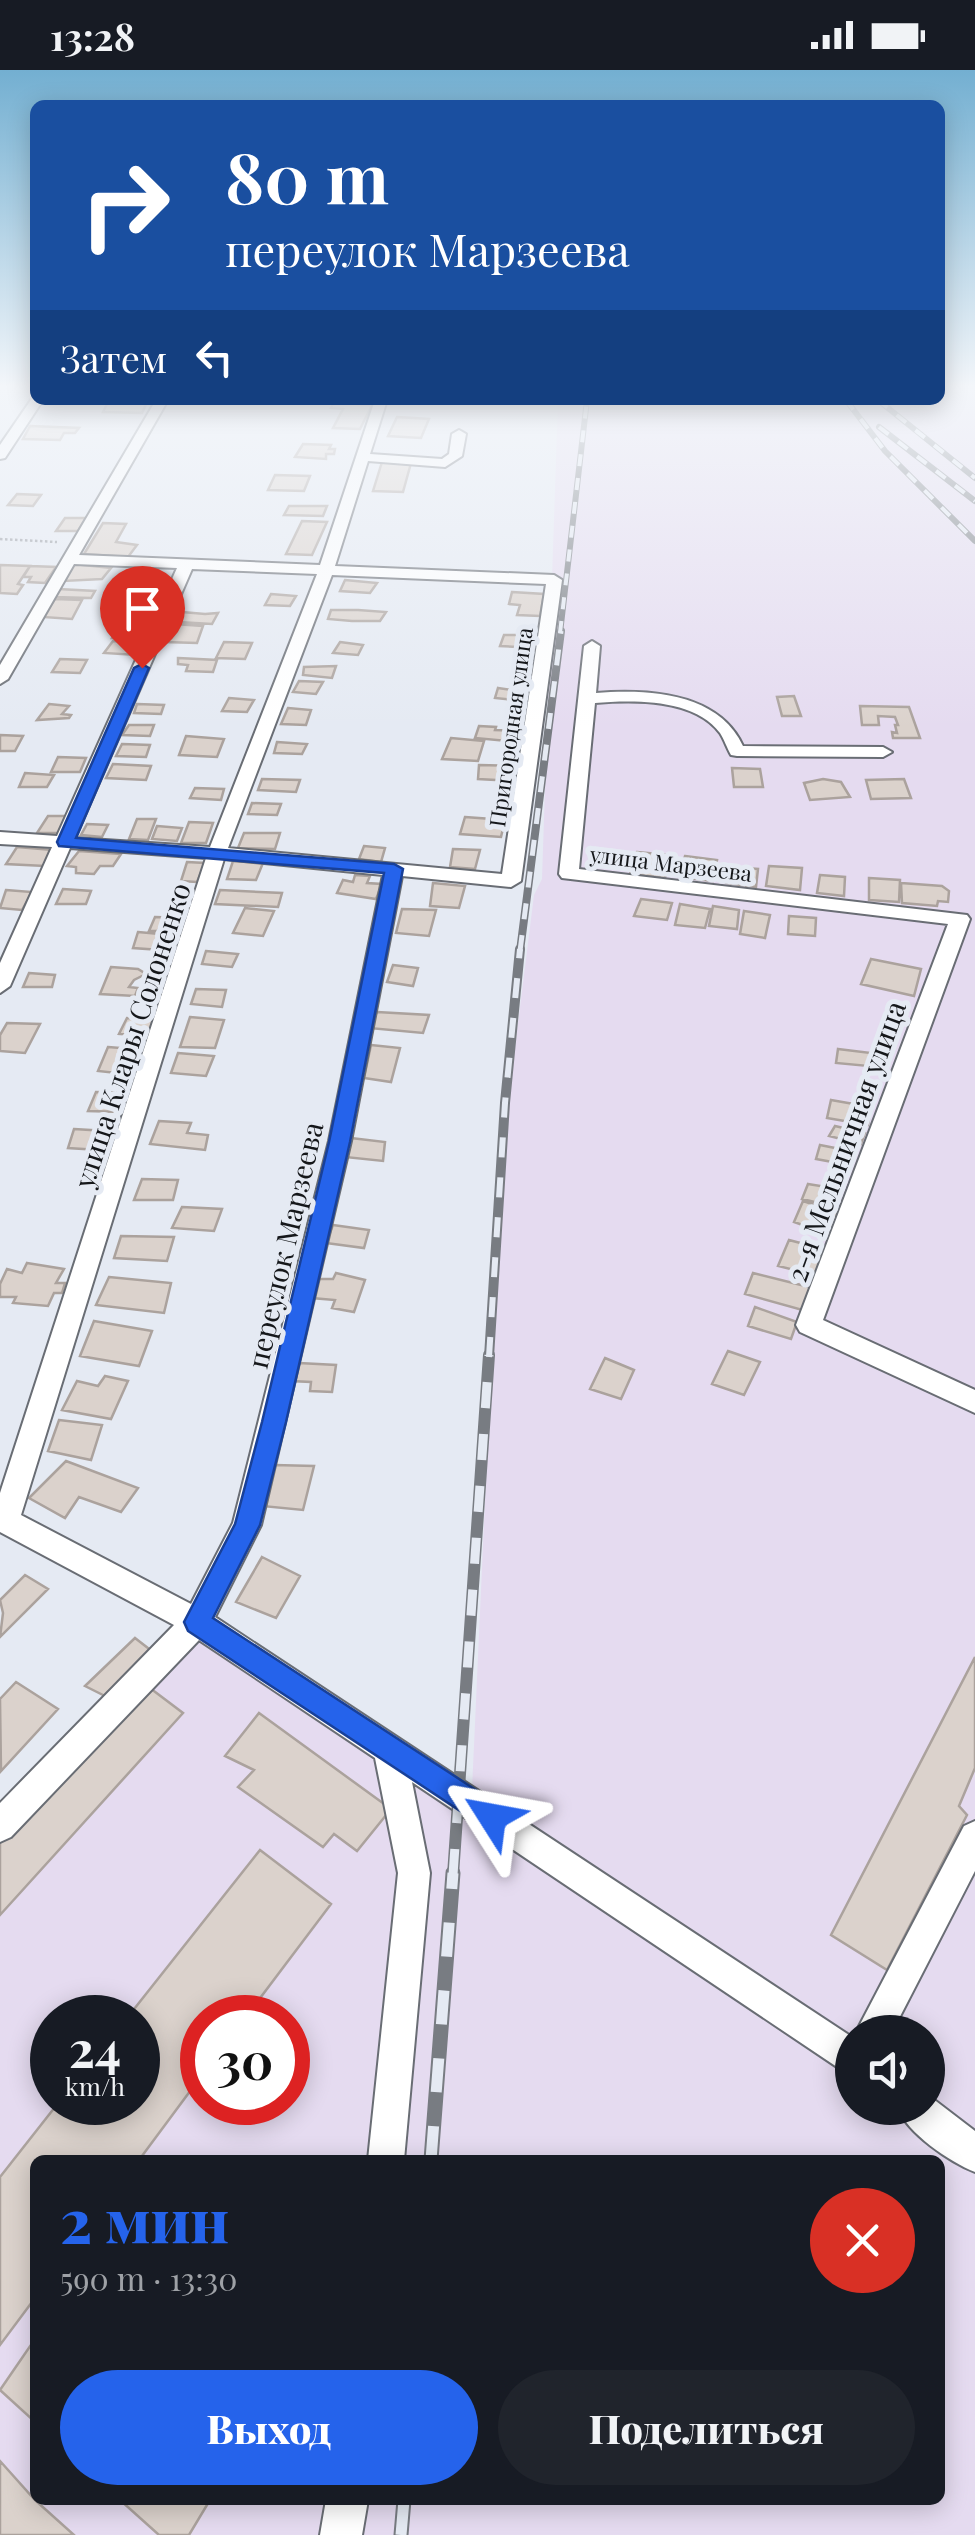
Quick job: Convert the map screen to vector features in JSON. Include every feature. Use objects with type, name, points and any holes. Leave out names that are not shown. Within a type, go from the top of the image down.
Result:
[{"type":"street","points":[[0,680],[106,498]]},
{"type":"street","name":"улица Клары Солоненко","points":[[2,1520],[217,853],[326,571],[350,498]]},
{"type":"street","points":[[70,559],[326,571]]},
{"type":"street","points":[[0,986],[187,563]]},
{"type":"street","name":"Пригородная улица","points":[[326,571],[554,580],[511,881],[394,869]]},
{"type":"street","points":[[592,646],[587,699],[628,695],[677,704],[723,725],[738,751],[884,752]]},
{"type":"street","name":"улица Марзеева","points":[[587,699],[569,874],[960,919]]},
{"type":"street","points":[[0,838],[394,869]]},
{"type":"street","name":"переулок Марзеева","points":[[0,1826],[198,1622],[247,1525],[340,1142],[394,869]]},
{"type":"street","name":"2-я Мельничная улица","points":[[960,919],[809,1325],[975,1402]]},
{"type":"street","points":[[2,1520],[198,1622],[835,2046]]},
{"type":"street","points":[[386,2155],[414,1874],[388,1749]]},
{"type":"street","points":[[882,2015],[975,1838]]},
{"type":"street","points":[[938,2125],[975,2154]]},
{"type":"street","points":[[341,2535],[345,2505]]},
{"type":"path","points":[[0,539],[80,543]]},
{"type":"shaded area","points":[[555,498],[975,498],[975,2535],[0,2535],[0,1826],[197,1622],[472,1790],[500,1168],[534,895],[542,879]]},
{"type":"building","points":[[14,498],[39,498],[33,506],[8,505]]},
{"type":"building","points":[[289,506],[327,506],[323,516],[284,515]]},
{"type":"building","points":[[65,518],[86,518],[78,531],[56,531]]},
{"type":"building","points":[[302,521],[327,522],[312,555],[286,554]]},
{"type":"building","points":[[103,523],[126,524],[116,542],[137,545],[128,557],[84,554]]},
{"type":"building","points":[[74,564],[111,568],[102,579],[64,581]]},
{"type":"building","points":[[0,565],[30,566],[18,584],[23,585],[17,594],[0,593]]},
{"type":"building","points":[[30,566],[56,567],[45,583],[28,582],[31,577],[23,577]]},
{"type":"building","points":[[345,580],[377,583],[370,593],[340,591]]},
{"type":"building","points":[[58,589],[95,591],[91,598],[53,597]]},
{"type":"building","points":[[512,592],[544,594],[540,616],[517,615],[520,605],[509,604]]},
{"type":"building","points":[[271,594],[296,596],[290,606],[265,605]]},
{"type":"building","points":[[55,599],[82,600],[72,619],[43,617]]},
{"type":"building","points":[[331,610],[386,612],[380,621],[352,621],[328,619]]},
{"type":"building","points":[[182,612],[218,613],[212,624],[178,622]]},
{"type":"building","points":[[174,624],[203,626],[197,643],[165,642]]},
{"type":"building","points":[[119,625],[152,626],[145,639],[112,638]]},
{"type":"building","points":[[504,635],[539,635],[537,648],[500,646]]},
{"type":"building","points":[[113,641],[143,642],[137,655],[104,653]]},
{"type":"building","points":[[224,642],[252,643],[245,659],[216,658]]},
{"type":"building","points":[[340,642],[363,645],[358,655],[333,653]]},
{"type":"building","points":[[178,658],[217,660],[213,672],[186,671],[188,665],[178,664]]},
{"type":"building","points":[[60,659],[87,660],[80,673],[52,672]]},
{"type":"building","points":[[336,666],[332,678],[303,675],[304,667]]},
{"type":"building","points":[[299,681],[323,682],[316,694],[293,692]]},
{"type":"building","points":[[498,688],[525,692],[523,701],[495,698]]},
{"type":"building","points":[[794,696],[801,716],[782,716],[777,697]]},
{"type":"building","points":[[229,698],[254,700],[247,712],[222,711]]},
{"type":"building","points":[[49,704],[69,706],[62,714],[71,715],[37,720]]},
{"type":"building","points":[[137,704],[164,705],[161,714],[134,713]]},
{"type":"building","points":[[860,706],[909,707],[920,738],[893,738],[892,732],[897,733],[898,725],[895,717],[878,716],[879,725],[862,725]]},
{"type":"building","points":[[288,708],[311,710],[306,725],[281,724]]},
{"type":"building","points":[[129,725],[154,725],[150,736],[122,735]]},
{"type":"building","points":[[479,726],[521,731],[518,742],[475,738]]},
{"type":"building","points":[[0,735],[23,736],[15,751],[0,751]]},
{"type":"building","points":[[186,736],[224,739],[217,757],[179,755]]},
{"type":"building","points":[[451,738],[484,741],[478,761],[442,759]]},
{"type":"building","points":[[277,742],[307,744],[302,754],[274,753]]},
{"type":"building","points":[[122,744],[150,745],[146,757],[116,756]]},
{"type":"building","points":[[58,757],[86,758],[80,772],[51,772]]},
{"type":"building","points":[[113,764],[151,766],[146,780],[106,778]]},
{"type":"building","points":[[479,765],[516,766],[514,781],[478,779]]},
{"type":"building","points":[[732,768],[760,769],[763,787],[734,787]]},
{"type":"building","points":[[25,773],[54,775],[47,787],[19,787]]},
{"type":"building","points":[[262,779],[300,780],[296,792],[258,790]]},
{"type":"building","points":[[823,779],[841,782],[850,797],[810,800],[804,783]]},
{"type":"building","points":[[904,779],[911,798],[871,799],[866,780]]},
{"type":"building","points":[[195,788],[224,789],[221,800],[190,798]]},
{"type":"building","points":[[252,803],[281,804],[277,815],[248,814]]},
{"type":"building","points":[[48,816],[69,816],[60,833],[37,833]]},
{"type":"building","points":[[465,817],[505,820],[501,837],[460,834]]},
{"type":"building","points":[[137,819],[156,819],[148,840],[129,839]]},
{"type":"building","points":[[189,822],[213,823],[206,843],[181,843]]},
{"type":"building","points":[[87,824],[108,825],[102,837],[81,835]]},
{"type":"building","points":[[157,826],[182,828],[177,841],[152,839]]},
{"type":"building","points":[[244,833],[280,833],[275,849],[238,848]]},
{"type":"building","points":[[364,846],[385,848],[381,862],[359,859]]},
{"type":"building","points":[[17,847],[53,850],[45,866],[6,864]]},
{"type":"building","points":[[453,849],[480,850],[475,869],[450,867]]},
{"type":"building","points":[[79,851],[121,854],[113,866],[100,866],[94,874],[76,873],[76,867],[67,866]]},
{"type":"building","points":[[637,852],[671,855],[665,878],[630,874]]},
{"type":"building","points":[[685,856],[717,860],[713,881],[679,877]]},
{"type":"building","points":[[233,861],[263,863],[256,880],[227,879]]},
{"type":"building","points":[[187,862],[205,863],[197,882],[181,881]]},
{"type":"building","points":[[769,866],[802,868],[800,890],[766,886]]},
{"type":"building","points":[[729,867],[758,869],[756,887],[726,883]]},
{"type":"building","points":[[355,875],[370,876],[367,883],[382,884],[376,899],[337,893],[343,880],[353,882]]},
{"type":"building","points":[[820,875],[845,877],[844,896],[817,893]]},
{"type":"building","points":[[869,878],[900,880],[899,902],[869,900]]},
{"type":"building","points":[[433,883],[465,886],[459,908],[430,906]]},
{"type":"building","points":[[901,883],[942,886],[949,891],[948,902],[938,901],[937,906],[902,903]]},
{"type":"building","points":[[63,889],[91,891],[86,904],[56,904]]},
{"type":"building","points":[[6,890],[32,892],[22,910],[0,908]]},
{"type":"building","points":[[220,890],[282,893],[278,907],[215,904]]},
{"type":"building","points":[[641,899],[672,903],[667,920],[634,916]]},
{"type":"building","points":[[680,904],[710,909],[705,928],[675,925]]},
{"type":"building","points":[[713,906],[739,910],[737,929],[709,926]]},
{"type":"building","points":[[245,908],[274,911],[263,936],[233,933]]},
{"type":"building","points":[[402,909],[436,910],[429,936],[396,933]]},
{"type":"building","points":[[744,911],[770,915],[765,938],[740,934]]},
{"type":"building","points":[[789,916],[816,918],[815,936],[788,934]]},
{"type":"building","points":[[155,917],[183,918],[179,931],[149,931]]},
{"type":"building","points":[[138,932],[182,936],[175,951],[133,948]]},
{"type":"building","points":[[206,951],[238,954],[232,967],[202,964]]},
{"type":"building","points":[[871,959],[921,969],[914,996],[861,984]]},
{"type":"building","points":[[393,965],[418,968],[413,986],[387,982]]},
{"type":"building","points":[[111,967],[138,969],[146,974],[129,987],[138,988],[135,996],[100,994]]},
{"type":"building","points":[[29,973],[55,975],[52,987],[23,987]]},
{"type":"building","points":[[196,989],[226,990],[222,1007],[191,1004]]},
{"type":"building","points":[[377,1012],[429,1015],[423,1033],[369,1028]]},
{"type":"building","points":[[190,1017],[224,1020],[215,1048],[180,1047]]},
{"type":"building","points":[[127,1018],[154,1020],[147,1036],[119,1034]]},
{"type":"building","points":[[7,1023],[40,1024],[25,1053],[0,1051],[0,1035]]},
{"type":"building","points":[[371,1045],[400,1048],[391,1082],[364,1078]]},
{"type":"building","points":[[108,1047],[146,1050],[135,1075],[98,1071]]},
{"type":"building","points":[[838,1049],[871,1053],[868,1066],[836,1063]]},
{"type":"building","points":[[178,1053],[214,1056],[206,1076],[171,1073]]},
{"type":"building","points":[[96,1092],[128,1093],[122,1112],[88,1111]]},
{"type":"building","points":[[831,1100],[871,1107],[868,1125],[827,1118]]},
{"type":"building","points":[[159,1121],[191,1123],[187,1133],[208,1135],[205,1150],[150,1144]]},
{"type":"building","points":[[835,1126],[865,1133],[861,1144],[829,1136]]},
{"type":"building","points":[[74,1129],[106,1131],[99,1150],[68,1148]]},
{"type":"building","points":[[351,1138],[385,1142],[383,1161],[345,1157]]},
{"type":"building","points":[[820,1145],[855,1152],[849,1165],[816,1159]]},
{"type":"building","points":[[142,1179],[178,1180],[173,1200],[134,1200]]},
{"type":"building","points":[[808,1184],[839,1189],[836,1207],[802,1199]]},
{"type":"building","points":[[803,1201],[839,1213],[831,1235],[794,1222]]},
{"type":"building","points":[[182,1207],[222,1209],[214,1231],[172,1228]]},
{"type":"building","points":[[333,1225],[369,1230],[364,1248],[326,1243]]},
{"type":"building","points":[[121,1236],[174,1237],[167,1261],[114,1258]]},
{"type":"building","points":[[789,1240],[827,1250],[819,1276],[778,1266]]},
{"type":"building","points":[[27,1263],[64,1269],[56,1283],[65,1283],[62,1293],[54,1293],[48,1306],[13,1303],[16,1297],[0,1297],[0,1284],[7,1269],[22,1273]]},
{"type":"building","points":[[336,1273],[365,1280],[354,1312],[332,1308],[335,1300],[312,1298],[315,1279],[333,1279]]},
{"type":"building","points":[[753,1273],[813,1288],[806,1311],[745,1294]]},
{"type":"building","points":[[109,1277],[171,1283],[164,1313],[96,1305]]},
{"type":"building","points":[[755,1307],[797,1322],[791,1339],[748,1326]]},
{"type":"building","points":[[94,1321],[152,1331],[139,1366],[80,1356]]},
{"type":"building","points":[[728,1351],[760,1362],[744,1395],[712,1384]]},
{"type":"building","points":[[605,1358],[634,1370],[621,1399],[590,1389]]},
{"type":"building","points":[[299,1363],[336,1365],[332,1392],[310,1391],[311,1382],[291,1381]]},
{"type":"building","points":[[105,1376],[128,1381],[111,1419],[62,1410],[77,1381],[98,1386]]},
{"type":"building","points":[[59,1420],[102,1425],[91,1460],[48,1451]]},
{"type":"building","points":[[66,1461],[138,1488],[121,1512],[79,1497],[65,1518],[29,1498]]},
{"type":"building","points":[[274,1465],[314,1466],[303,1510],[262,1506]]},
{"type":"building","points":[[262,1557],[300,1576],[276,1618],[236,1602]]},
{"type":"building","points":[[25,1575],[48,1589],[0,1637],[0,1600]]},
{"type":"building","points":[[135,1638],[162,1659],[119,1703],[85,1686]]},
{"type":"building","points":[[975,1657],[975,1768],[959,1806],[967,1815],[887,1970],[831,1935]]},
{"type":"building","points":[[138,1679],[183,1713],[0,1915],[0,1825]]},
{"type":"building","points":[[16,1682],[58,1709],[1,1771],[0,1699]]},
{"type":"building","points":[[259,1713],[391,1809],[357,1851],[334,1834],[323,1847],[238,1787],[254,1770],[225,1756]]},
{"type":"building","points":[[260,1850],[331,1904],[262,1995],[180,1995],[180,2105],[143,2155],[30,2155],[30,2305],[0,2345],[0,2177],[41,2125],[160,2125],[160,1995],[145,1995]]},
{"type":"building","points":[[30,2346],[30,2417],[0,2390]]},
{"type":"building","points":[[0,2461],[30,2494],[30,2505],[41,2505],[74,2535],[0,2535]]},
{"type":"building","points":[[126,2505],[207,2505],[189,2535],[159,2535]]},
{"type":"railway","points":[[560,633],[576,498]]},
{"type":"railway","points":[[932,498],[975,541]]},
{"type":"railway","points":[[971,498],[975,501]]},
{"type":"railway","points":[[520,951],[561,631]]},
{"type":"railway","points":[[489,1357],[505,1103],[520,949]]},
{"type":"railway","points":[[453,1875],[489,1355]]},
{"type":"railway","points":[[431,2155],[453,1873]]},
{"type":"railway","points":[[401,2535],[404,2505]]},
{"type":"route","points":[[142,668],[66,842],[394,869],[340,1142],[274,1422],[247,1525],[198,1622],[492,1817]]}]
